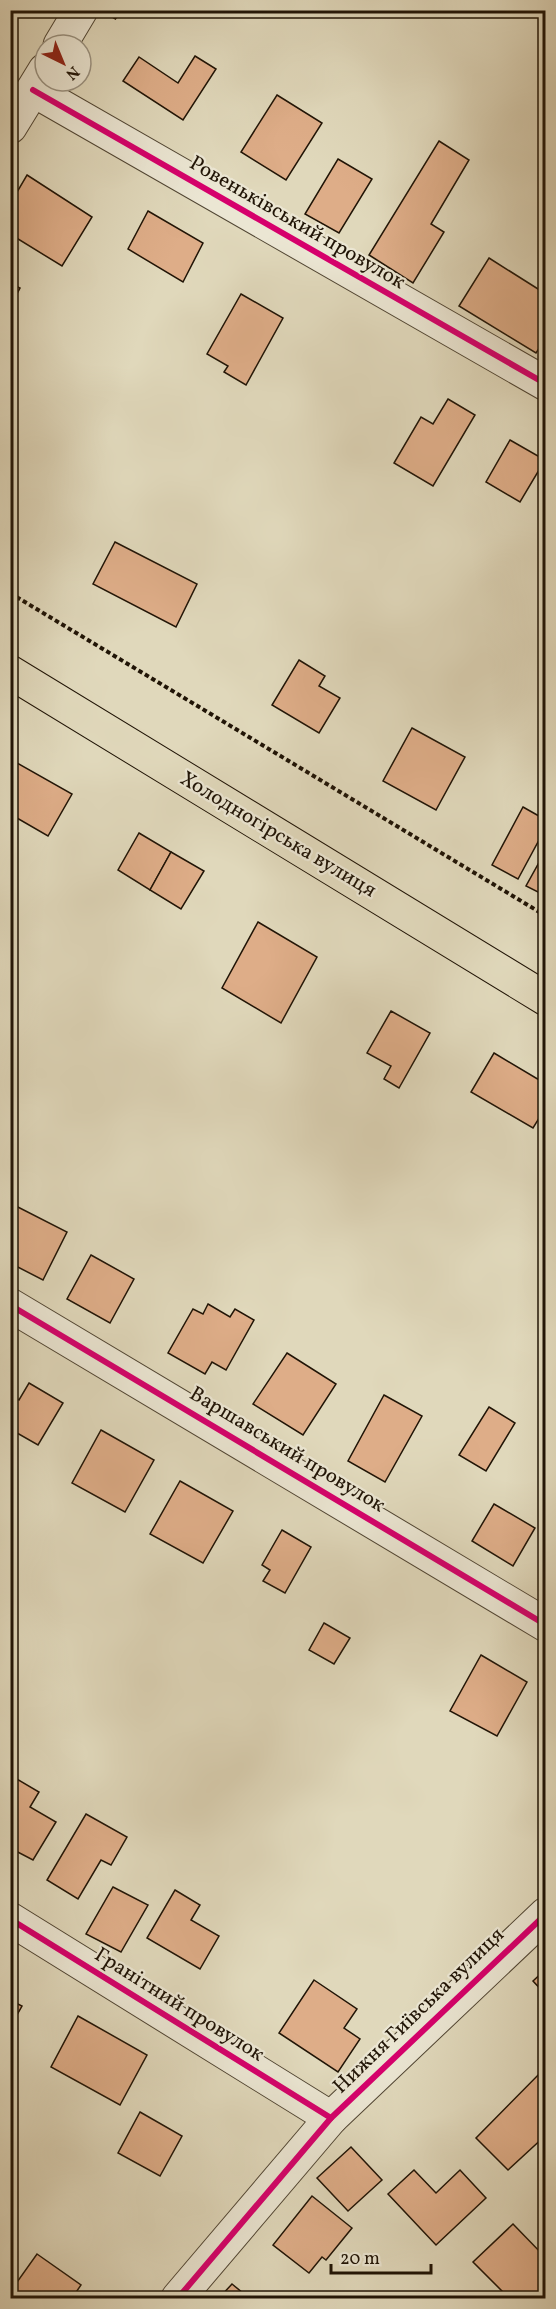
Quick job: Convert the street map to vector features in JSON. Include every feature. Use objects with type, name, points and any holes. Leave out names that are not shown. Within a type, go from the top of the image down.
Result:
[{"type":"main road","name":"Холодногірська вулиця","points":[[10,672],[546,999]]},
{"type":"street","points":[[67,33],[81,10]]},
{"type":"street","points":[[10,127],[33,90]]},
{"type":"street","name":"Ровеньківський провулок","points":[[61,93],[546,384]]},
{"type":"street","name":"Варшавський провулок","points":[[10,1305],[546,1625]]},
{"type":"street","name":"Нижня Гиївська вулиця","points":[[178,2298],[331,2118],[546,1914]]},
{"type":"street","name":"Гранітний провулок","points":[[10,1919],[331,2118]]},
{"type":"path","points":[[10,592],[546,916]]},
{"type":"building","points":[[195,56],[216,69],[183,120],[123,81],[139,57],[178,83]]},
{"type":"building","points":[[277,95],[322,123],[286,180],[241,152]]},
{"type":"building","points":[[439,141],[469,160],[431,224],[444,232],[413,283],[369,255]]},
{"type":"building","points":[[338,159],[372,179],[339,233],[305,214]]},
{"type":"building","points":[[27,175],[92,217],[62,266],[10,234],[10,204]]},
{"type":"building","points":[[148,211],[203,243],[183,282],[128,249]]},
{"type":"building","points":[[489,258],[546,294],[546,338],[536,353],[459,306]]},
{"type":"building","points":[[10,283],[20,288],[10,307]]},
{"type":"building","points":[[241,294],[283,318],[246,385],[224,372],[228,366],[207,354]]},
{"type":"building","points":[[448,399],[475,415],[433,486],[394,463],[421,417],[433,424]]},
{"type":"building","points":[[510,440],[545,460],[520,502],[486,482]]},
{"type":"building","points":[[115,542],[197,584],[176,627],[93,584]]},
{"type":"building","points":[[299,660],[325,676],[319,686],[340,698],[319,733],[272,705]]},
{"type":"building","points":[[412,728],[465,757],[436,810],[383,781]]},
{"type":"building","points":[[10,759],[72,794],[48,836],[10,814]]},
{"type":"building","points":[[523,807],[546,820],[546,827],[518,879],[492,865]]},
{"type":"building","points":[[139,833],[171,852],[150,890],[118,870]]},
{"type":"building","points":[[546,850],[546,896],[526,886]]},
{"type":"building","points":[[171,852],[204,871],[181,909],[150,890]]},
{"type":"building","points":[[258,922],[317,957],[281,1023],[222,988]]},
{"type":"building","points":[[391,1011],[430,1033],[399,1088],[384,1079],[391,1066],[367,1053]]},
{"type":"building","points":[[494,1053],[546,1084],[546,1107],[533,1128],[471,1092]]},
{"type":"building","points":[[10,1203],[67,1232],[43,1280],[10,1263]]},
{"type":"building","points":[[91,1255],[134,1279],[110,1323],[67,1299]]},
{"type":"building","points":[[208,1304],[230,1317],[235,1309],[254,1320],[226,1370],[212,1362],[205,1374],[168,1353],[193,1309],[203,1314]]},
{"type":"building","points":[[287,1353],[336,1384],[303,1435],[253,1404]]},
{"type":"building","points":[[29,1383],[63,1403],[38,1445],[10,1429],[10,1395],[19,1400]]},
{"type":"building","points":[[384,1395],[422,1416],[385,1482],[348,1461]]},
{"type":"building","points":[[489,1407],[515,1423],[486,1471],[459,1455]]},
{"type":"building","points":[[101,1430],[154,1460],[125,1512],[72,1483]]},
{"type":"building","points":[[180,1481],[233,1511],[203,1563],[150,1534]]},
{"type":"building","points":[[494,1504],[535,1528],[513,1566],[472,1541]]},
{"type":"building","points":[[282,1530],[311,1547],[285,1593],[263,1581],[270,1570],[262,1565]]},
{"type":"building","points":[[324,1623],[350,1638],[334,1664],[309,1650]]},
{"type":"building","points":[[481,1655],[527,1682],[497,1736],[450,1711]]},
{"type":"building","points":[[10,1775],[39,1792],[30,1807],[56,1822],[33,1860],[10,1848]]},
{"type":"building","points":[[86,1814],[127,1837],[111,1865],[101,1860],[78,1899],[47,1880]]},
{"type":"building","points":[[113,1887],[148,1905],[121,1952],[86,1934]]},
{"type":"building","points":[[175,1890],[200,1905],[191,1920],[219,1936],[200,1969],[147,1938]]},
{"type":"building","points":[[546,1969],[546,1995],[533,1981]]},
{"type":"building","points":[[314,1980],[357,2009],[344,2028],[360,2039],[338,2072],[279,2033]]},
{"type":"building","points":[[10,2000],[22,2006],[10,2027]]},
{"type":"building","points":[[78,2016],[147,2055],[120,2105],[51,2067]]},
{"type":"building","points":[[546,2067],[546,2135],[508,2170],[476,2138]]},
{"type":"building","points":[[140,2112],[182,2136],[160,2176],[118,2153]]},
{"type":"building","points":[[351,2147],[382,2180],[348,2211],[317,2178]]},
{"type":"building","points":[[414,2170],[436,2193],[460,2170],[486,2198],[436,2245],[388,2194]]},
{"type":"building","points":[[312,2196],[352,2228],[326,2260],[322,2257],[309,2273],[273,2245]]},
{"type":"building","points":[[513,2224],[546,2258],[546,2298],[509,2298],[473,2262]]},
{"type":"building","points":[[37,2254],[81,2285],[72,2298],[10,2298],[10,2292]]},
{"type":"building","points":[[232,2284],[249,2298],[219,2298]]},
{"type":"cycle path","points":[[38,93],[546,384]]},
{"type":"cycle path","points":[[10,1305],[546,1625]]},
{"type":"cycle path","points":[[178,2298],[331,2118],[546,1914]]},
{"type":"cycle path","points":[[10,1919],[331,2118]]}]
